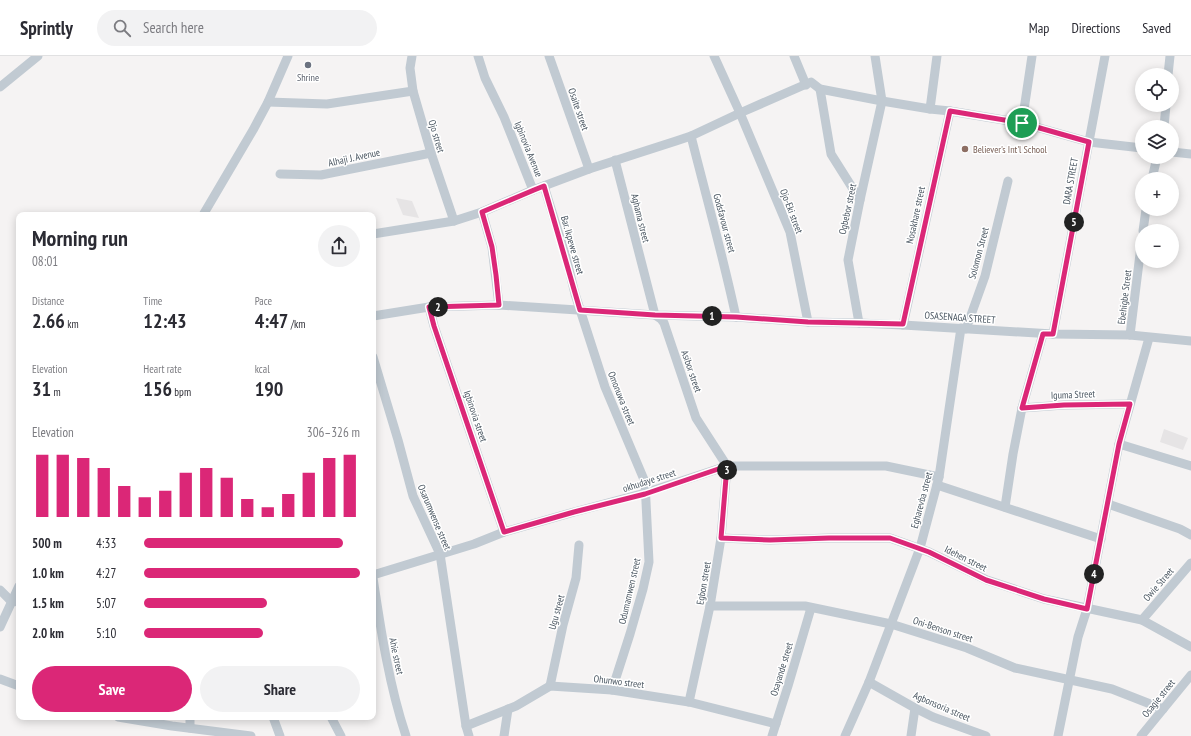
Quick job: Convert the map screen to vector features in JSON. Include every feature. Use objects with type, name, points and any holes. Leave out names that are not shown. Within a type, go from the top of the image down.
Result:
[{"type":"street","points":[[0,87],[38,56]]},
{"type":"street","points":[[205,212],[268,102],[288,56]]},
{"type":"street","name":"Ojo street","points":[[412,56],[410,68],[413,91],[431,153],[454,221]]},
{"type":"street","name":"Igbinovia Avenue","points":[[478,56],[485,78],[504,117],[534,190]]},
{"type":"street","name":"Osaite street","points":[[549,56],[588,169]]},
{"type":"street","points":[[714,56],[740,113]]},
{"type":"street","points":[[794,56],[806,85]]},
{"type":"street","points":[[875,56],[882,101]]},
{"type":"street","points":[[930,109],[937,56]]},
{"type":"street","points":[[1022,123],[1032,56]]},
{"type":"street","name":"DARA STREET","points":[[1053,334],[1105,56]]},
{"type":"street","points":[[1169,68],[1170,56]]},
{"type":"street","points":[[376,234],[454,221],[482,212],[588,169],[691,136],[811,82],[820,89],[882,101],[1022,123],[1089,142],[1135,147]]},
{"type":"street","points":[[820,89],[831,154],[860,200]]},
{"type":"street","points":[[268,102],[327,104],[413,91]]},
{"type":"street","name":"Ogbebor street","points":[[858,323],[848,260],[882,101]]},
{"type":"street","name":"Nosakhare street","points":[[903,324],[950,111]]},
{"type":"street","name":"Ojo-Eki street","points":[[740,113],[790,232],[808,322]]},
{"type":"street","name":"Godsfavour street","points":[[691,136],[707,203],[723,258],[736,317]]},
{"type":"street","name":"Alhaji J. Avenue","points":[[280,174],[321,175],[431,153]]},
{"type":"street","points":[[1179,153],[1191,154]]},
{"type":"street","name":"Aghama street","points":[[615,160],[646,281]]},
{"type":"street","name":"Solomon Street","points":[[964,329],[985,276],[1008,181]]},
{"type":"street","name":"Bar. Ikpewe street","points":[[544,186],[580,310]]},
{"type":"street","points":[[482,212],[492,247],[499,305]]},
{"type":"street","name":"Ebehigbe Street","points":[[1130,336],[1138,268]]},
{"type":"street","name":"Asibor street","points":[[646,281],[655,315],[664,323],[696,418],[727,466]]},
{"type":"street","name":"OSASENAGA STREET","points":[[429,307],[499,305],[655,315],[736,317],[808,322],[903,324],[1043,334],[1130,336],[1191,341]]},
{"type":"street","points":[[376,316],[429,307]]},
{"type":"street","name":"Igbinovia street","points":[[429,307],[434,326],[504,532]]},
{"type":"street","name":"Omonuwa street","points":[[580,310],[605,387],[645,482],[645,494]]},
{"type":"street","name":"Egharevba street","points":[[845,736],[869,682],[920,548],[938,481],[964,329]]},
{"type":"street","points":[[1006,507],[1013,454],[1022,408],[1043,334]]},
{"type":"street","points":[[1058,736],[1078,637],[1087,609],[1119,444],[1149,338]]},
{"type":"street","name":"Osarumwense street","points":[[376,367],[413,496],[440,554],[466,726],[469,736]]},
{"type":"street","name":"Iguma Street","points":[[1022,408],[1064,405],[1130,404]]},
{"type":"street","points":[[1119,444],[1190,462]]},
{"type":"street","name":"okhudaye street","points":[[376,574],[474,544],[504,532],[645,494],[727,466],[886,466],[938,481],[1006,507],[1101,539]]},
{"type":"street","name":"Egbon street","points":[[689,702],[710,606],[721,538],[727,466]]},
{"type":"street","name":"Odumamwen street","points":[[612,690],[630,634],[649,562],[645,494]]},
{"type":"street","points":[[1108,504],[1191,535]]},
{"type":"street","name":"Idehen street","points":[[721,538],[770,540],[890,538],[920,548],[986,580],[1044,599],[1142,620],[1191,647]]},
{"type":"street","name":"Ugu street","points":[[550,686],[563,624],[576,578],[579,545]]},
{"type":"street","name":"Owie Street","points":[[1142,620],[1191,563]]},
{"type":"street","points":[[0,590],[15,601],[0,627]]},
{"type":"street","name":"Ahie street","points":[[376,598],[384,652],[406,736]]},
{"type":"street","name":"Oni-Benson street","points":[[710,606],[805,606],[891,624],[967,648],[1015,668],[1112,689],[1163,709]]},
{"type":"street","name":"Osayande street","points":[[772,736],[811,608]]},
{"type":"street","name":"Osagie street","points":[[1141,736],[1191,674]]},
{"type":"street","points":[[0,679],[16,685]]},
{"type":"street","name":"Agbonsoria street","points":[[869,682],[915,708],[986,736]]},
{"type":"street","points":[[466,726],[516,706],[550,686]]},
{"type":"street","name":"Ohunwo street","points":[[550,686],[612,690],[689,702],[776,724]]},
{"type":"street","points":[[911,736],[915,708]]},
{"type":"street","points":[[504,736],[508,709]]},
{"type":"street","points":[[133,720],[188,731],[251,736]]},
{"type":"street","points":[[188,731],[190,720]]},
{"type":"street","points":[[274,720],[280,736]]},
{"type":"street","points":[[332,720],[340,736]]},
{"type":"shaded area","points":[[396,198],[412,201],[419,218],[403,215]]},
{"type":"shaded area","points":[[1164,429],[1188,438],[1183,450],[1160,442]]},
{"type":"place","name":"Shrine","points":[[308,65]]},
{"type":"place","name":"Believer's Int'l School","points":[[965,149]]},
{"type":"route","points":[[950,111],[1022,123],[1089,142],[1053,334],[1043,334],[1022,408],[1064,405],[1130,404],[1119,444],[1087,609],[1044,599],[986,580],[929,552],[890,538],[770,540],[721,538],[723,530],[727,466],[645,494],[504,532],[434,326],[429,307],[499,305],[492,247],[482,212],[544,186],[566,257],[580,310],[655,315],[736,317],[808,322],[903,324],[950,111]]}]
